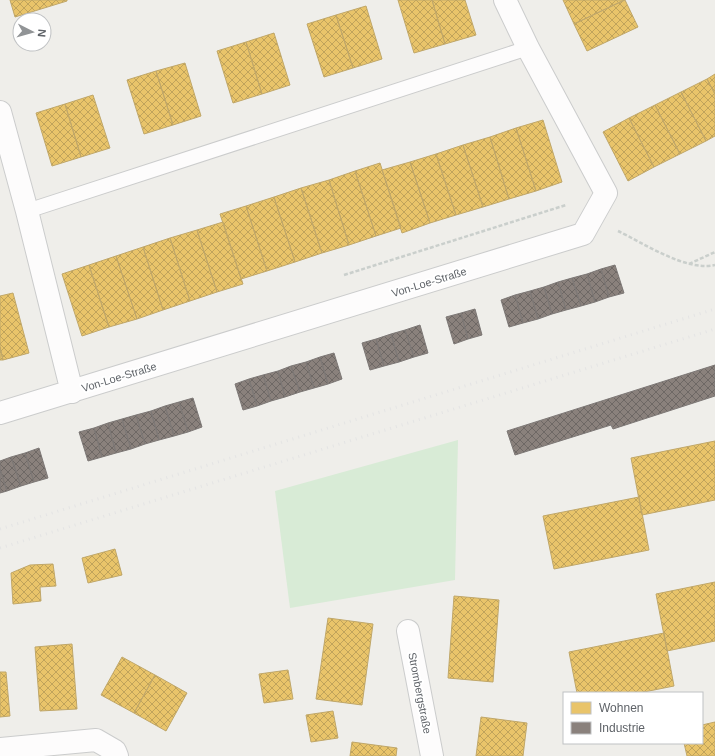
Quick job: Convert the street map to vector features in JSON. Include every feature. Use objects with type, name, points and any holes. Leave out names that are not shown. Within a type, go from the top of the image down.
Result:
[{"type":"street","name":"Von-Loe-Straße","points":[[0,413],[584,234],[594,218],[606,193],[528,48],[505,0]]},
{"type":"street","name":"Von-Loe-Straße","points":[[0,112],[27,211],[72,392]]},
{"type":"street","name":"Strombergstraße","points":[[408,631],[432,756]]},
{"type":"street","points":[[0,749],[96,740],[115,751],[117,756]]},
{"type":"lane","points":[[27,211],[528,48]]},
{"type":"path","points":[[594,218],[689,264],[710,267],[715,266]]},
{"type":"path","points":[[689,264],[715,252]]},
{"type":"green space","points":[[458,440],[455,580],[290,608],[275,491]]},
{"type":"building: Wohnen","points":[[10,0],[67,0],[31,12],[14,12]]},
{"type":"building: Wohnen","points":[[398,0],[432,0],[445,44],[414,53]]},
{"type":"building: Wohnen","points":[[432,0],[465,0],[476,35],[445,44]]},
{"type":"building: Wohnen","points":[[563,0],[624,0],[574,24]]},
{"type":"building: Wohnen","points":[[625,0],[638,27],[587,51],[574,24]]},
{"type":"building: Wohnen","points":[[366,6],[382,59],[353,68],[336,15]]},
{"type":"building: Wohnen","points":[[336,15],[353,68],[324,77],[307,24]]},
{"type":"building: Wohnen","points":[[274,33],[290,85],[262,94],[246,42]]},
{"type":"building: Wohnen","points":[[246,42],[262,94],[233,103],[217,51]]},
{"type":"building: Wohnen","points":[[185,63],[201,116],[173,125],[156,71]]},
{"type":"building: Wohnen","points":[[156,71],[173,125],[144,134],[127,80]]},
{"type":"building: Wohnen","points":[[715,74],[715,94],[707,79]]},
{"type":"building: Wohnen","points":[[707,79],[715,94],[715,136],[706,141],[681,92]]},
{"type":"building: Wohnen","points":[[681,92],[706,141],[680,154],[655,105]]},
{"type":"building: Wohnen","points":[[93,95],[110,148],[81,157],[65,104]]},
{"type":"building: Wohnen","points":[[65,104],[81,157],[52,166],[36,113]]},
{"type":"building: Wohnen","points":[[655,105],[680,154],[654,167],[629,118]]},
{"type":"building: Wohnen","points":[[629,118],[654,167],[628,181],[603,132]]},
{"type":"building: Wohnen","points":[[543,120],[562,182],[536,191],[516,128]]},
{"type":"building: Wohnen","points":[[516,128],[536,191],[509,199],[490,137]]},
{"type":"building: Wohnen","points":[[490,137],[509,199],[483,207],[463,145]]},
{"type":"building: Wohnen","points":[[463,145],[483,207],[456,215],[436,154]]},
{"type":"building: Wohnen","points":[[436,154],[456,215],[430,223],[410,162]]},
{"type":"building: Wohnen","points":[[410,162],[430,223],[402,233],[382,170]]},
{"type":"building: Wohnen","points":[[380,163],[401,228],[376,236],[355,171]]},
{"type":"building: Wohnen","points":[[355,171],[376,236],[349,245],[329,180]]},
{"type":"building: Wohnen","points":[[329,180],[349,245],[322,253],[301,188]]},
{"type":"building: Wohnen","points":[[301,188],[322,253],[295,262],[274,197]]},
{"type":"building: Wohnen","points":[[274,197],[295,262],[267,271],[246,206]]},
{"type":"building: Wohnen","points":[[246,206],[267,271],[241,279],[220,214]]},
{"type":"building: Wohnen","points":[[223,222],[243,284],[217,292],[197,230]]},
{"type":"building: Wohnen","points":[[197,230],[217,292],[190,301],[170,238]]},
{"type":"building: Wohnen","points":[[170,238],[190,301],[163,310],[143,247]]},
{"type":"building: Wohnen","points":[[143,247],[163,310],[137,319],[116,256]]},
{"type":"building: Wohnen","points":[[116,256],[137,319],[109,327],[89,265]]},
{"type":"building: Wohnen","points":[[89,265],[109,327],[82,336],[62,274]]},
{"type":"building: Wohnen","points":[[13,293],[29,353],[3,360],[0,347],[0,296]]},
{"type":"building: Wohnen","points":[[0,347],[3,360],[0,360]]},
{"type":"building: Wohnen","points":[[715,441],[715,500],[642,515],[631,458]]},
{"type":"building: Wohnen","points":[[639,497],[649,550],[554,569],[543,516]]},
{"type":"building: Wohnen","points":[[115,549],[122,575],[88,583],[82,558]]},
{"type":"building: Wohnen","points":[[53,564],[56,586],[40,587],[41,601],[13,604],[11,573],[30,565]]},
{"type":"building: Wohnen","points":[[715,582],[715,641],[667,651],[656,594]]},
{"type":"building: Wohnen","points":[[454,596],[499,600],[493,682],[448,678]]},
{"type":"building: Wohnen","points":[[328,618],[373,624],[362,705],[316,699]]},
{"type":"building: Wohnen","points":[[664,633],[674,686],[644,692],[577,692],[569,652]]},
{"type":"building: Wohnen","points":[[72,644],[77,709],[40,711],[35,647]]},
{"type":"building: Wohnen","points":[[122,657],[155,675],[134,713],[101,695]]},
{"type":"building: Wohnen","points":[[288,670],[293,699],[264,703],[259,674]]},
{"type":"building: Wohnen","points":[[0,672],[6,672],[10,716],[0,717]]},
{"type":"building: Wohnen","points":[[155,675],[187,693],[166,731],[134,713]]},
{"type":"building: Wohnen","points":[[333,711],[338,738],[311,742],[306,715]]},
{"type":"building: Wohnen","points":[[481,717],[527,723],[523,756],[476,756]]},
{"type":"building: Wohnen","points":[[715,722],[715,756],[687,756],[684,744],[703,744],[703,725]]},
{"type":"building: Wohnen","points":[[352,742],[397,748],[396,756],[350,756]]},
{"type":"building: Industrie","points":[[615,265],[624,293],[609,297],[601,269]]},
{"type":"building: Industrie","points":[[601,269],[609,297],[595,302],[587,274]]},
{"type":"building: Industrie","points":[[587,274],[595,302],[581,306],[572,278]]},
{"type":"building: Industrie","points":[[572,278],[581,306],[566,310],[558,282]]},
{"type":"building: Industrie","points":[[558,282],[566,310],[552,314],[544,287]]},
{"type":"building: Industrie","points":[[544,287],[552,314],[538,319],[530,291]]},
{"type":"building: Industrie","points":[[530,291],[538,319],[523,323],[515,295]]},
{"type":"building: Industrie","points":[[515,295],[523,323],[509,327],[501,300]]},
{"type":"building: Industrie","points":[[475,309],[482,335],[468,339],[461,313]]},
{"type":"building: Industrie","points":[[461,313],[468,339],[454,344],[446,317]]},
{"type":"building: Industrie","points":[[420,325],[428,353],[414,357],[405,330]]},
{"type":"building: Industrie","points":[[405,330],[414,357],[399,362],[391,334]]},
{"type":"building: Industrie","points":[[391,334],[399,362],[384,366],[376,339]]},
{"type":"building: Industrie","points":[[376,339],[384,366],[370,370],[362,343]]},
{"type":"building: Industrie","points":[[334,353],[342,379],[328,384],[320,357]]},
{"type":"building: Industrie","points":[[320,357],[328,384],[314,388],[306,362]]},
{"type":"building: Industrie","points":[[306,362],[314,388],[300,392],[291,366]]},
{"type":"building: Industrie","points":[[715,365],[715,396],[613,429],[611,425],[515,455],[507,431]]},
{"type":"building: Industrie","points":[[291,366],[300,392],[285,397],[278,371]]},
{"type":"building: Industrie","points":[[278,371],[285,397],[271,401],[263,375]]},
{"type":"building: Industrie","points":[[263,375],[271,401],[257,406],[249,379]]},
{"type":"building: Industrie","points":[[249,379],[257,406],[243,410],[235,384]]},
{"type":"building: Industrie","points":[[193,398],[202,427],[188,432],[179,402]]},
{"type":"building: Industrie","points":[[179,402],[188,432],[174,436],[165,406]]},
{"type":"building: Industrie","points":[[165,406],[174,436],[159,440],[151,411]]},
{"type":"building: Industrie","points":[[151,411],[159,440],[145,444],[136,415]]},
{"type":"building: Industrie","points":[[136,415],[145,444],[131,449],[122,419]]},
{"type":"building: Industrie","points":[[122,419],[131,449],[116,453],[108,423]]},
{"type":"building: Industrie","points":[[108,423],[116,453],[102,457],[94,428]]},
{"type":"building: Industrie","points":[[94,428],[102,457],[88,461],[79,432]]},
{"type":"building: Industrie","points":[[39,448],[48,478],[34,482],[25,453]]},
{"type":"building: Industrie","points":[[25,453],[34,482],[21,486],[11,457]]},
{"type":"building: Industrie","points":[[11,457],[21,486],[7,491],[0,469],[0,461]]},
{"type":"building: Industrie","points":[[0,469],[7,491],[0,493]]},
{"type":"railway","points":[[0,529],[715,309]]},
{"type":"railway","points":[[0,548],[715,329]]}]
